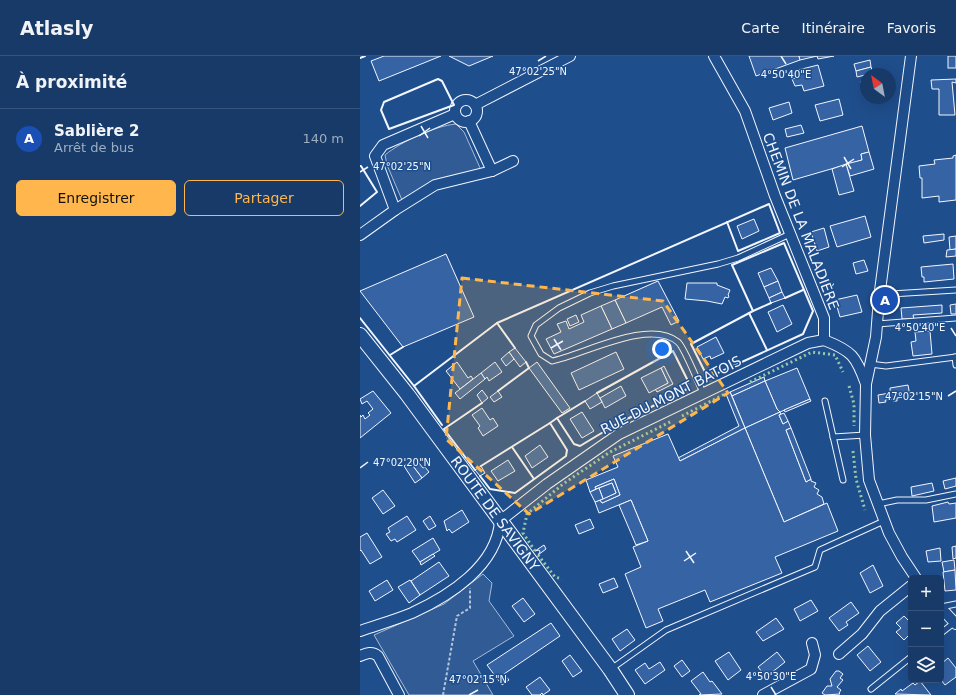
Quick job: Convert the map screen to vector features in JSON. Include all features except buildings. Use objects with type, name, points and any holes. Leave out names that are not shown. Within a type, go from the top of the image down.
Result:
[{"type":"main road","name":"ROUTE DE SAVIGNY","points":[[360,335],[408,394],[610,669],[626,695]]},
{"type":"street","points":[[475,105],[570,56]]},
{"type":"street","name":"CHEMIN DE LA MALADIÈRE","points":[[714,56],[745,111],[790,234],[824,318],[824,340]]},
{"type":"street","points":[[911,56],[877,324],[866,384],[865,435],[869,480],[876,505],[902,557],[914,575]]},
{"type":"street","points":[[462,100],[469,100],[475,105],[476,115],[469,121],[460,120],[455,114],[457,104],[462,100]]},
{"type":"street","points":[[395,210],[375,156],[382,145],[455,114]]},
{"type":"street","points":[[469,121],[492,171]]},
{"type":"street","points":[[360,235],[434,185],[492,171],[513,161]]},
{"type":"street","points":[[824,340],[842,347],[855,358],[866,384]]},
{"type":"street","name":"RUE DU MONT BATOIS","points":[[500,521],[553,479],[619,434],[808,343],[824,340]]},
{"type":"street","points":[[360,620],[363,630],[410,613],[437,600],[462,582],[488,556],[500,533],[500,521]]},
{"type":"street","points":[[839,654],[862,634],[880,611],[908,588]]},
{"type":"street","points":[[944,610],[955,623]]},
{"type":"street","points":[[763,695],[811,669],[815,655],[812,643]]},
{"type":"street","points":[[360,656],[368,652],[375,653],[378,656],[399,695]]},
{"type":"lane","points":[[703,393],[678,342],[666,336],[646,335],[615,340],[568,358],[552,361],[541,354],[531,336],[536,325],[559,308],[590,293],[613,286],[725,262],[738,258],[790,234]]},
{"type":"lane","points":[[880,292],[891,294],[956,290]]},
{"type":"lane","points":[[877,324],[956,318]]},
{"type":"lane","points":[[870,364],[886,366],[955,357],[956,365]]},
{"type":"lane","points":[[825,401],[843,480]]},
{"type":"lane","points":[[833,437],[865,435]]},
{"type":"lane","points":[[876,505],[897,500],[926,500],[956,494]]},
{"type":"lane","points":[[610,669],[666,630],[815,567],[820,550],[884,521]]},
{"type":"lane","points":[[944,606],[956,604]]},
{"type":"lane","points":[[944,631],[955,623]]},
{"type":"lane","points":[[871,689],[908,659]]},
{"type":"path","points":[[443,695],[458,616],[470,608],[470,587]]},
{"type":"highlighted area","points":[[462,278],[663,301],[728,393],[529,514],[446,439]]},
{"type":"shaded area","points":[[456,124],[464,132],[481,170],[402,200],[387,165],[385,155],[419,135],[448,125]]},
{"type":"shaded area","points":[[483,574],[492,583],[489,601],[514,636],[473,661],[493,695],[409,695],[374,635],[444,604]]},
{"type":"hedge","points":[[750,382],[812,352],[835,355],[843,372]]},
{"type":"hedge","points":[[849,386],[854,404],[854,426]]},
{"type":"hedge","points":[[682,416],[727,393]]},
{"type":"hedge","points":[[535,551],[523,533],[527,514],[563,484],[610,452],[672,421]]},
{"type":"hedge","points":[[853,451],[856,479],[865,510]]},
{"type":"hedge","points":[[538,555],[555,577],[562,579]]},
{"type":"wall","points":[[360,58],[365,56]]},
{"type":"wall","points":[[438,79],[442,81],[454,105],[389,129],[381,110],[384,102],[438,79]]},
{"type":"wall","points":[[360,166],[377,192],[360,206]]},
{"type":"wall","points":[[414,386],[497,323],[769,204],[780,233],[738,251],[727,222]]},
{"type":"wall","points":[[784,243],[813,311],[803,334],[709,377],[691,344],[753,311],[732,265],[784,243]]},
{"type":"wall","points":[[785,298],[803,290]]},
{"type":"wall","points":[[753,311],[771,303]]},
{"type":"wall","points":[[749,313],[767,350]]},
{"type":"wall","points":[[360,318],[414,386],[442,425]]},
{"type":"wall","points":[[497,323],[515,348]]},
{"type":"wall","points":[[390,355],[403,347]]},
{"type":"wall","points":[[480,476],[490,489],[515,493],[566,456],[567,450],[550,423],[557,418],[574,444],[580,446],[615,425],[687,389],[688,381],[673,351],[597,393]]},
{"type":"wall","points":[[498,391],[529,368],[526,362]]},
{"type":"wall","points":[[557,418],[585,401]]},
{"type":"wall","points":[[475,470],[444,429],[482,403]]},
{"type":"wall","points":[[481,466],[550,423]]},
{"type":"wall","points":[[512,447],[534,479]]},
{"type":"place","name":"Sablière 2","points":[[885,300]]}]
